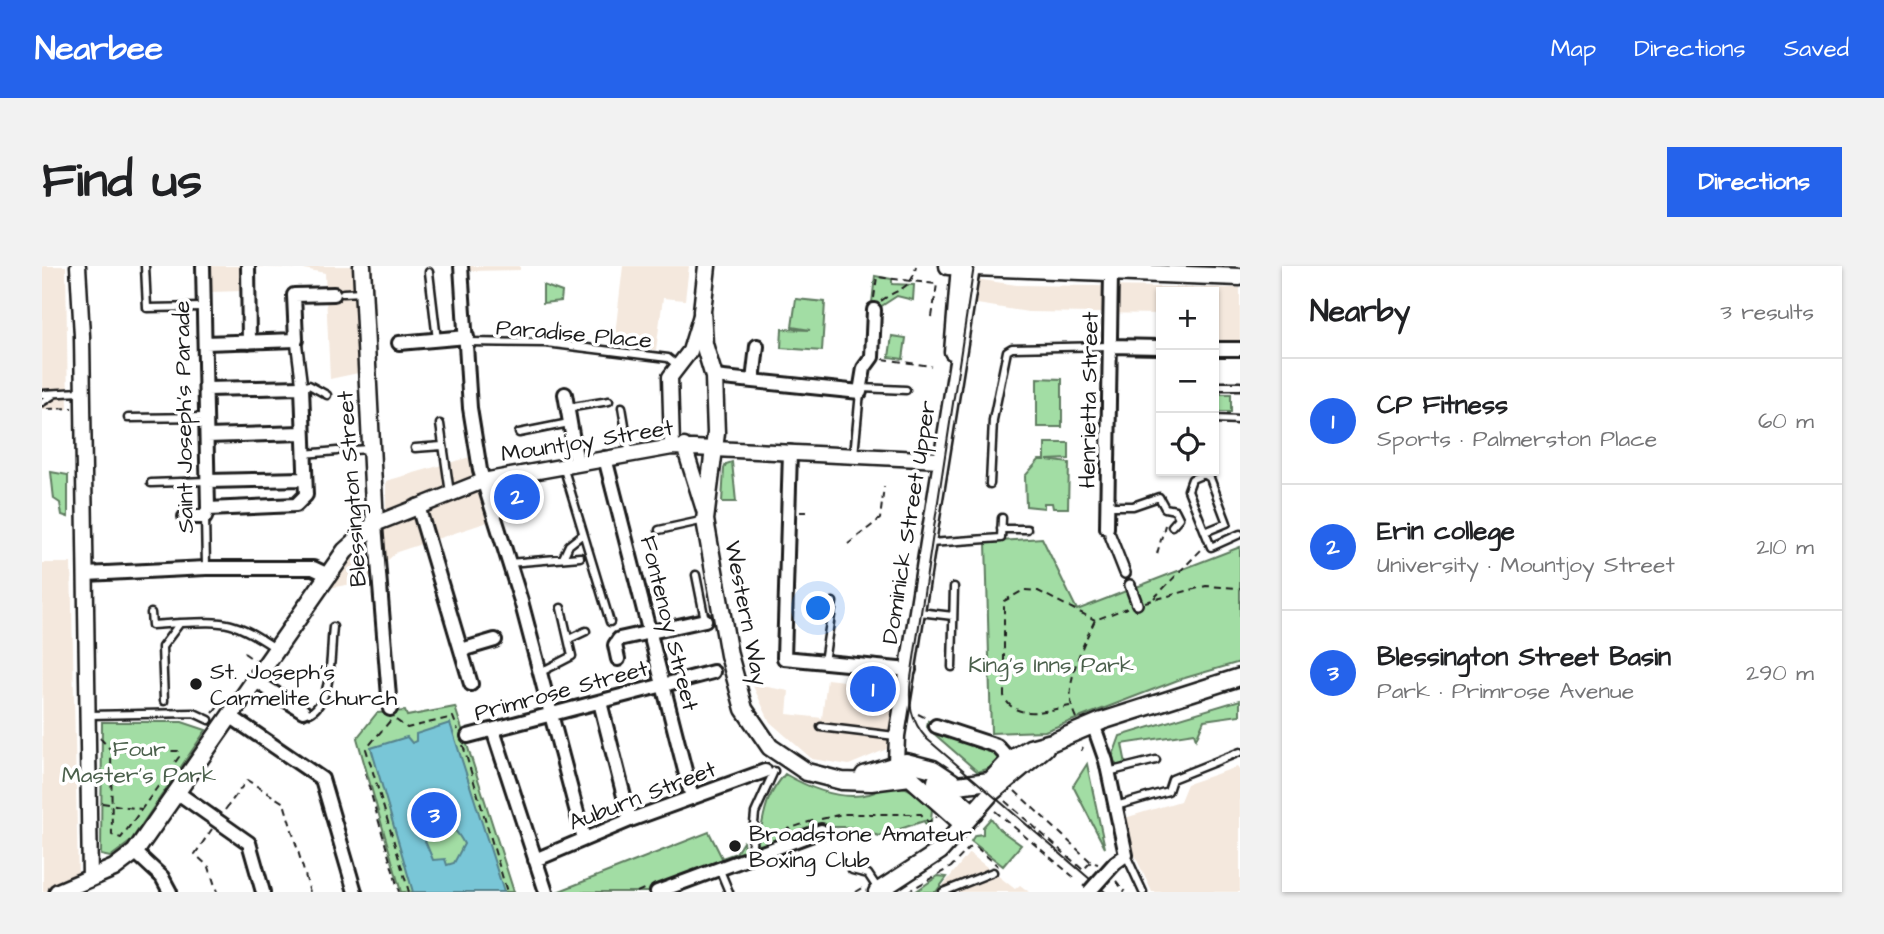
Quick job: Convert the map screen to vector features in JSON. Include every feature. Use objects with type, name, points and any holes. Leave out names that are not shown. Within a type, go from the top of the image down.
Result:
[{"type":"main road","name":"Blessington Street","points":[[362,266],[374,524]]},
{"type":"main road","name":"Western Way","points":[[706,266],[702,311],[705,350],[714,377],[714,448],[705,515],[736,686],[755,730],[783,758],[807,772],[842,781],[910,777],[969,819]]},
{"type":"main road","points":[[960,267],[1111,274],[1136,270],[1240,277]]},
{"type":"main road","points":[[58,892],[81,885],[114,868],[135,852],[349,546],[374,524]]},
{"type":"main road","points":[[995,792],[1010,760],[1030,748],[1052,742],[1087,726],[1240,677]]},
{"type":"main road","points":[[875,889],[939,852],[995,792],[1052,742]]},
{"type":"main road","points":[[856,780],[896,763],[914,763],[933,769],[957,785],[995,792]]},
{"type":"main road","points":[[914,763],[969,819]]},
{"type":"street","points":[[78,266],[83,392],[87,715],[81,885]]},
{"type":"street","name":"Saint Joseph's Parade","points":[[202,266],[207,513]]},
{"type":"street","points":[[248,266],[249,341]]},
{"type":"street","points":[[461,266],[470,408],[483,481],[541,672],[584,839]]},
{"type":"street","name":"Dominick Street Upper","points":[[896,763],[897,736],[919,612],[954,370],[951,334],[960,267]]},
{"type":"street","name":"Henrietta Street","points":[[1108,531],[1111,274]]},
{"type":"street","points":[[185,517],[296,505],[306,495],[302,454],[302,387],[294,295],[338,294]]},
{"type":"street","points":[[714,377],[861,390],[864,368],[872,357],[874,310]]},
{"type":"street","points":[[677,365],[690,351],[702,311]]},
{"type":"street","points":[[205,343],[296,340]]},
{"type":"street","points":[[398,343],[467,340]]},
{"type":"street","points":[[753,381],[757,346]]},
{"type":"street","points":[[1110,346],[1156,348]]},
{"type":"street","points":[[1219,349],[1240,349]]},
{"type":"street","name":"Western Way","points":[[677,365],[670,377],[678,447],[705,515]]},
{"type":"street","points":[[206,389],[302,387]]},
{"type":"street","points":[[566,401],[570,464]]},
{"type":"street","points":[[207,436],[302,433]]},
{"type":"street","name":"Mountjoy Street","points":[[374,524],[483,481],[605,458],[629,447],[714,448],[941,460]]},
{"type":"street","points":[[790,452],[784,658],[909,670]]},
{"type":"street","name":"Fontenoy Street","points":[[605,458],[692,798]]},
{"type":"street","points":[[208,481],[304,479]]},
{"type":"street","points":[[418,506],[471,684]]},
{"type":"street","name":"Blessington Street","points":[[374,524],[390,709]]},
{"type":"street","points":[[1108,531],[1125,573]]},
{"type":"street","points":[[86,575],[206,568],[313,568],[328,575]]},
{"type":"street","points":[[1130,585],[1137,604]]},
{"type":"street","points":[[618,659],[616,642],[651,631],[705,620]]},
{"type":"street","points":[[461,650],[495,640]]},
{"type":"street","name":"Primrose Street","points":[[468,736],[713,673]]},
{"type":"street","points":[[254,680],[303,711]]},
{"type":"street","points":[[600,702],[630,820]]},
{"type":"street","points":[[230,716],[322,779],[355,892]]},
{"type":"street","points":[[936,726],[997,746],[1010,760]]},
{"type":"street","points":[[1087,726],[1108,772],[1119,806],[1126,855],[1088,892]]},
{"type":"street","points":[[493,730],[546,892]]},
{"type":"street","name":"Auburn Street","points":[[535,860],[630,820],[769,771]]},
{"type":"street","points":[[178,793],[249,843],[263,892]]},
{"type":"street","points":[[657,892],[751,851],[821,831]]},
{"type":"street","points":[[135,852],[162,877],[170,892]]},
{"type":"lane","points":[[145,266],[147,308],[203,307]]},
{"type":"lane","points":[[429,272],[437,340]]},
{"type":"lane","points":[[338,294],[362,292]]},
{"type":"lane","name":"Paradise Place","points":[[467,340],[546,343],[668,358],[677,365]]},
{"type":"lane","points":[[990,484],[993,420],[1006,351],[1012,348],[1110,346]]},
{"type":"lane","points":[[302,387],[309,385],[327,395]]},
{"type":"lane","points":[[42,386],[54,394]]},
{"type":"lane","points":[[1219,386],[1240,386]]},
{"type":"lane","points":[[854,454],[861,390],[906,390]]},
{"type":"lane","points":[[42,394],[83,392]]},
{"type":"lane","points":[[42,402],[54,394]]},
{"type":"lane","points":[[566,401],[609,401]]},
{"type":"lane","points":[[622,407],[625,425]]},
{"type":"lane","points":[[128,418],[207,417]]},
{"type":"lane","points":[[1219,419],[1240,420]]},
{"type":"lane","points":[[519,433],[569,423]]},
{"type":"lane","points":[[440,424],[450,493]]},
{"type":"lane","points":[[415,448],[442,446]]},
{"type":"lane","points":[[353,450],[370,449]]},
{"type":"lane","points":[[302,454],[337,451]]},
{"type":"lane","points":[[570,464],[583,534],[610,622]]},
{"type":"lane","points":[[1205,532],[1227,523],[1210,478],[1204,474],[1192,479],[1188,490],[1211,547],[1240,534]]},
{"type":"lane","points":[[152,483],[208,481]]},
{"type":"lane","points":[[1107,506],[1133,506],[1160,496],[1165,508],[1175,510],[1179,518],[1172,526]]},
{"type":"lane","name":"Saint Joseph's Parade","points":[[206,568],[207,513]]},
{"type":"lane","points":[[659,530],[705,515]]},
{"type":"lane","points":[[928,544],[1001,538],[1002,518]]},
{"type":"lane","points":[[1001,529],[1027,529]]},
{"type":"lane","points":[[563,558],[569,545],[583,534]]},
{"type":"lane","points":[[509,564],[580,557]]},
{"type":"lane","points":[[696,575],[705,620]]},
{"type":"lane","points":[[952,667],[954,587]]},
{"type":"lane","points":[[824,663],[833,602]]},
{"type":"lane","points":[[541,672],[572,657],[561,608]]},
{"type":"lane","points":[[919,612],[953,615]]},
{"type":"lane","points":[[152,613],[152,625],[222,622],[239,625],[276,649]]},
{"type":"lane","points":[[164,701],[162,647],[180,623]]},
{"type":"lane","points":[[303,711],[310,713],[318,708],[326,693],[333,627]]},
{"type":"lane","points":[[569,639],[586,631]]},
{"type":"lane","points":[[87,715],[194,713],[209,720]]},
{"type":"lane","points":[[821,727],[897,736]]},
{"type":"lane","points":[[1119,806],[1168,791],[1172,779],[1240,752]]},
{"type":"lane","points":[[1108,772],[1156,760]]},
{"type":"lane","points":[[751,851],[755,813],[769,771]]},
{"type":"lane","points":[[1126,855],[1143,892]]},
{"type":"lane","points":[[718,867],[729,892]]},
{"type":"lane","points":[[852,870],[868,874],[875,889]]},
{"type":"lane","points":[[943,892],[993,872]]},
{"type":"path","points":[[874,310],[888,296],[906,288],[914,280],[916,266]]},
{"type":"path","points":[[874,310],[877,276],[914,280],[937,284],[932,317]]},
{"type":"path","points":[[872,357],[930,366]]},
{"type":"path","points":[[42,409],[83,408]]},
{"type":"path","points":[[848,544],[880,519],[884,486]]},
{"type":"path","points":[[1157,554],[1163,526],[1172,526]]},
{"type":"path","points":[[1154,599],[1177,572],[1205,547]]},
{"type":"path","points":[[1087,726],[1070,706],[1076,667],[1095,620],[1137,604],[1206,586],[1240,588]]},
{"type":"path","points":[[1070,706],[1028,712],[1014,710],[1006,704],[1003,696],[1004,601],[1024,590],[1038,591],[1095,620]]},
{"type":"path","points":[[209,720],[222,702],[219,701]]},
{"type":"path","points":[[409,892],[366,749],[392,718],[407,728],[442,719],[453,718],[456,721],[507,892]]},
{"type":"path","points":[[99,738],[111,750],[178,751],[179,757],[121,838],[112,835],[111,750]]},
{"type":"path","points":[[1081,751],[1083,747]]},
{"type":"path","points":[[365,773],[399,892]]},
{"type":"path","points":[[216,892],[209,867],[195,854],[247,780],[284,803],[310,892]]},
{"type":"path","points":[[1015,791],[1091,862],[1099,864]]},
{"type":"path","points":[[995,792],[1083,870],[1091,862]]},
{"type":"path","points":[[99,803],[142,809]]},
{"type":"path","points":[[995,811],[1076,879]]},
{"type":"path","points":[[751,851],[759,839],[832,816],[921,814],[928,822],[939,816]]},
{"type":"path","points":[[907,892],[951,867],[969,848],[976,847],[998,865]]},
{"type":"path","points":[[1116,881],[1125,892]]},
{"type":"path","points":[[856,892],[875,889]]},
{"type":"shaded area","points":[[42,266],[66,266],[68,409],[42,410]]},
{"type":"shaded area","points":[[209,266],[242,266],[242,291],[210,292]]},
{"type":"shaded area","points":[[242,266],[373,266],[377,369],[330,379],[325,273],[304,269]]},
{"type":"shaded area","points":[[457,266],[520,266],[520,270],[468,271]]},
{"type":"shaded area","points":[[623,266],[689,266],[685,300],[663,298],[656,350],[614,343]]},
{"type":"shaded area","points":[[975,279],[1017,285],[1166,287],[1156,287],[1156,314],[1028,312],[971,303]]},
{"type":"shaded area","points":[[1219,288],[1240,288],[1240,348],[1219,347]]},
{"type":"shaded area","points":[[470,457],[491,521],[397,552],[363,582],[329,588],[334,571],[386,512],[386,481]]},
{"type":"shaded area","points":[[42,563],[71,563],[78,879],[43,892]]},
{"type":"shaded area","points":[[827,679],[895,687],[887,749],[849,765],[812,759],[770,722],[752,684],[789,691],[787,714],[822,718]]},
{"type":"shaded area","points":[[1237,767],[1240,771],[1240,892],[1152,892],[1136,858],[1125,818],[1180,801],[1187,784]]},
{"type":"shaded area","points":[[969,853],[1015,889],[1020,885],[1029,892],[938,892]]},
{"type":"green space","points":[[875,276],[892,279],[892,284],[914,285],[913,300],[897,296],[877,309],[872,303]]},
{"type":"green space","points":[[543,285],[562,292],[561,301],[543,303]]},
{"type":"green space","points":[[796,299],[825,302],[822,351],[781,348],[782,329],[810,330],[792,327]]},
{"type":"green space","points":[[892,336],[906,338],[903,359],[889,357]]},
{"type":"green space","points":[[1037,378],[1062,379],[1062,427],[1037,427]]},
{"type":"green space","points":[[1219,394],[1231,394],[1231,412],[1219,412]]},
{"type":"green space","points":[[1045,443],[1069,443],[1069,459],[1047,460],[1069,463],[1068,508],[1053,508],[1052,503],[1044,503],[1044,508],[1026,506],[1025,476],[1039,460],[1045,460]]},
{"type":"green space","points":[[732,462],[736,502],[722,502],[724,469],[726,464]]},
{"type":"green space","points":[[51,472],[68,475],[68,517],[62,515],[60,503],[54,499]]},
{"type":"green space","name":"King's Inns Park","points":[[1042,538],[1077,610],[1240,547],[1240,662],[1178,680],[1045,731],[991,733],[986,542]]},
{"type":"green space","points":[[1240,700],[1240,715],[1204,720],[1196,739],[1194,733],[1122,744],[1126,764],[1118,767],[1112,758],[1120,736]]},
{"type":"green space","points":[[455,707],[514,892],[401,892],[357,738],[377,713],[405,711],[407,716]]},
{"type":"green space","points":[[928,721],[996,751],[1000,758],[990,768],[978,772],[927,727]]},
{"type":"green space","name":"Four Master's Park","points":[[102,722],[182,722],[206,730],[130,842],[110,857],[101,855]]},
{"type":"green space","points":[[1087,764],[1105,848],[1073,786]]},
{"type":"green space","points":[[785,774],[815,788],[847,796],[869,794],[892,787],[906,788],[932,808],[931,822],[926,825],[924,821],[879,836],[850,827],[816,827],[755,851],[767,803]]},
{"type":"green space","points":[[991,818],[999,829],[1021,845],[1003,866],[971,841],[975,835],[983,834],[983,827]]},
{"type":"green space","points":[[709,832],[722,858],[736,853],[743,842],[745,851],[740,857],[648,892],[557,892]]},
{"type":"green space","points":[[938,876],[947,877],[936,892],[915,892]]},
{"type":"water","points":[[450,723],[504,892],[413,892],[371,748],[407,737],[412,743],[416,741],[416,734]],"holes":[[[442,825],[455,831],[464,844],[454,863],[447,865],[445,859],[433,860],[425,841]]]},
{"type":"tram line","points":[[974,266],[911,678],[912,711],[917,725],[927,739],[1105,892]]},
{"type":"place","name":"Erin college","points":[[517,497]]},
{"type":"place","name":"St. Joseph's Carmelite Church","points":[[196,684]]},
{"type":"place","name":"CP Fitness","points":[[873,689]]},
{"type":"place","name":"Blessington Street Basin","points":[[434,815]]},
{"type":"place","name":"Broadstone Amateur Boxing Club","points":[[735,846]]}]
